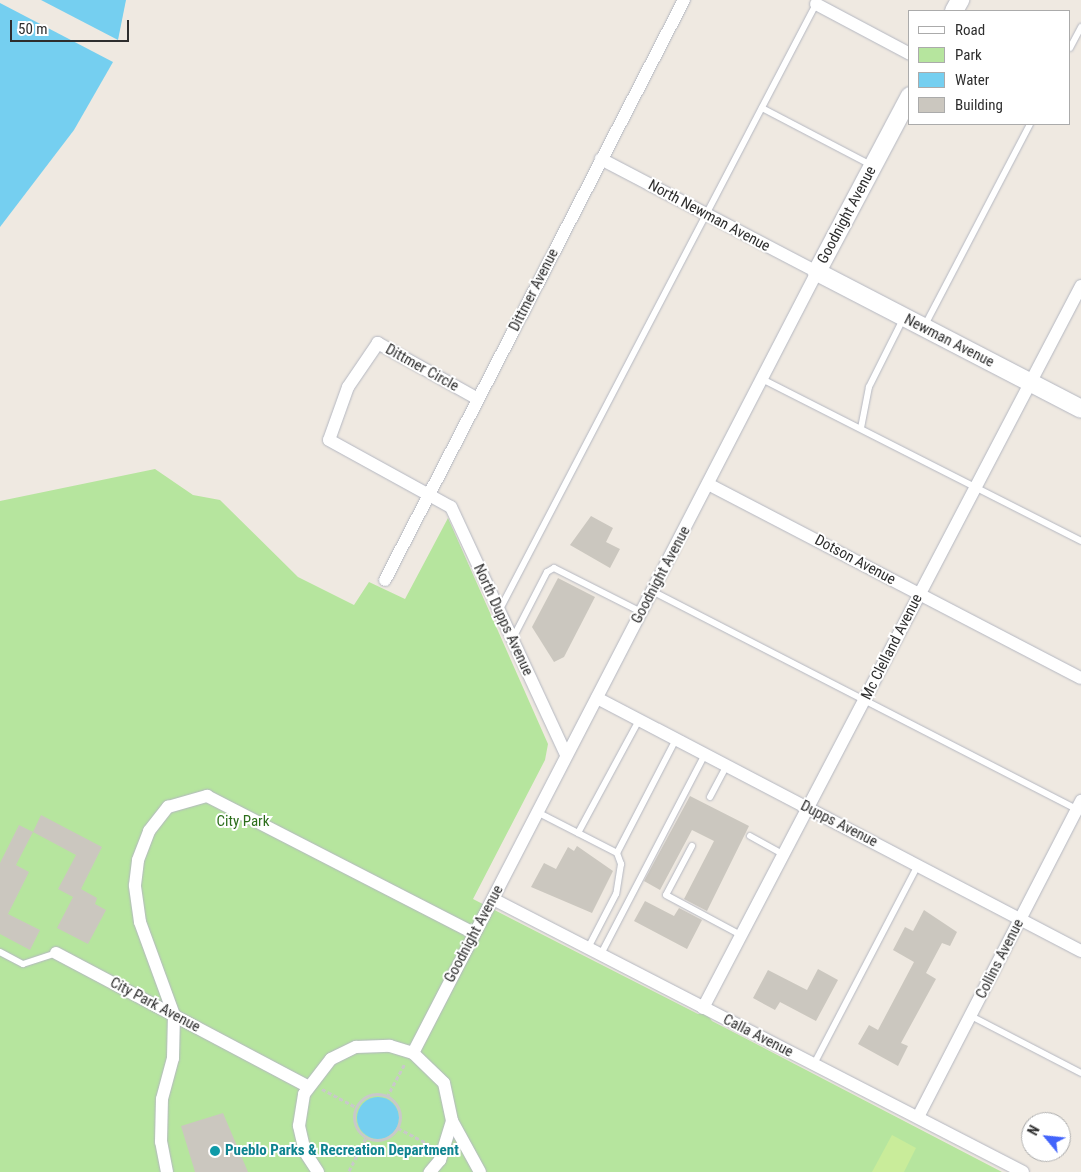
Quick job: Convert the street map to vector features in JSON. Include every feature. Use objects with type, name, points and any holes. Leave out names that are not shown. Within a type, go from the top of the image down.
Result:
[{"type":"street","name":"Dittmer Avenue","points":[[385,580],[684,0]]},
{"type":"street","points":[[817,2],[908,53]]},
{"type":"street","name":"Goodnight Avenue","points":[[410,1057],[908,100]]},
{"type":"street","name":"North Newman Avenue","points":[[601,159],[817,272]]},
{"type":"street","name":"Newman Avenue","points":[[817,272],[1081,409]]},
{"type":"street","name":"Mc Clelland Avenue","points":[[703,1008],[1081,286]]},
{"type":"street","name":"Dittmer Circle","points":[[430,493],[329,440],[348,388],[378,343],[478,399]]},
{"type":"street","name":"Dotson Avenue","points":[[708,484],[1081,678]]},
{"type":"street","name":"North Dupps Avenue","points":[[430,493],[451,507],[566,755]]},
{"type":"street","name":"Dupps Avenue","points":[[597,698],[918,864],[1081,951]]},
{"type":"street","points":[[167,1172],[161,1142],[162,1099],[173,1058],[174,1015],[140,922],[138,860],[149,831],[168,807],[207,796],[474,933]]},
{"type":"street","name":"Collins Avenue","points":[[918,1117],[1079,805]]},
{"type":"street","name":"Calla Avenue","points":[[493,898],[1023,1172]]},
{"type":"street","name":"City Park Avenue","points":[[56,952],[314,1088]]},
{"type":"street","points":[[318,1172],[305,1152],[299,1126],[314,1088],[332,1059],[356,1047],[390,1046],[410,1057],[444,1083],[452,1121],[480,1172]]},
{"type":"street","points":[[430,1172],[440,1160],[452,1121]]},
{"type":"lane","points":[[499,610],[817,2]]},
{"type":"lane","points":[[1071,46],[1081,27]]},
{"type":"lane","points":[[762,108],[873,166]]},
{"type":"lane","points":[[924,328],[1029,125]]},
{"type":"lane","points":[[860,428],[869,388],[904,317]]},
{"type":"lane","points":[[762,379],[1081,541]]},
{"type":"lane","points":[[512,640],[547,572],[554,568],[641,612]]},
{"type":"lane","points":[[652,591],[864,699],[1079,805]]},
{"type":"lane","points":[[578,833],[639,719]]},
{"type":"lane","points":[[617,853],[676,739]]},
{"type":"lane","points":[[600,954],[705,754]]},
{"type":"lane","points":[[710,797],[727,766]]},
{"type":"lane","points":[[537,812],[617,853],[621,864],[616,894],[588,948]]},
{"type":"lane","points":[[750,836],[784,855]]},
{"type":"lane","points":[[692,846],[666,895],[741,935]]},
{"type":"lane","points":[[814,1064],[918,864]]},
{"type":"lane","points":[[616,894],[628,901]]},
{"type":"lane","name":"City Park Avenue","points":[[0,952],[23,964],[56,952]]},
{"type":"lane","points":[[971,1016],[1081,1073]]},
{"type":"path","points":[[387,1097],[410,1057]]},
{"type":"path","points":[[314,1088],[356,1107]]},
{"type":"path","points":[[366,1096],[387,1097],[399,1111],[398,1128],[387,1138],[366,1138],[356,1126],[356,1107],[366,1096]]},
{"type":"path","points":[[398,1128],[433,1147]]},
{"type":"path","points":[[349,1170],[366,1138]]},
{"type":"green space","name":"City Park","points":[[155,469],[193,495],[220,500],[298,577],[354,605],[369,582],[405,599],[448,518],[548,744],[545,760],[473,899],[698,1014],[706,1013],[712,1021],[1002,1172],[0,1172],[0,501]],"holes":[[[374,1098],[387,1100],[398,1115],[358,1124],[359,1110]]]},
{"type":"green space","points":[[892,1135],[916,1148],[904,1172],[872,1172]]},
{"type":"water","points":[[41,0],[126,0],[118,40]]},
{"type":"water","points":[[0,3],[113,62],[74,130],[0,227]]},
{"type":"water","points":[[378,1097],[393,1103],[399,1118],[393,1133],[378,1139],[363,1133],[357,1118],[363,1103]]},
{"type":"building","points":[[591,516],[613,528],[606,542],[620,549],[610,568],[570,545]]},
{"type":"building","points":[[558,578],[595,597],[564,657],[554,662],[532,627]]},
{"type":"building","points":[[690,796],[749,826],[707,911],[684,899],[714,841],[692,830],[660,890],[644,881]]},
{"type":"building","points":[[41,815],[102,847],[81,889],[97,898],[95,904],[106,910],[88,944],[57,928],[73,897],[58,889],[76,855],[33,832]]},
{"type":"building","points":[[19,825],[33,832],[16,865],[29,872],[8,914],[40,930],[30,950],[0,934],[0,863]]},
{"type":"building","points":[[577,846],[613,871],[592,913],[531,887],[544,863],[556,869],[568,847],[574,851]]},
{"type":"building","points":[[645,901],[674,916],[679,908],[702,920],[687,949],[634,921]]},
{"type":"building","points":[[924,910],[957,932],[950,946],[942,943],[926,973],[936,979],[901,1043],[908,1046],[898,1066],[858,1044],[869,1025],[878,1030],[914,962],[893,950],[905,927],[913,931]]},
{"type":"building","points":[[818,969],[838,980],[816,1021],[780,1002],[775,1010],[753,998],[768,970],[807,990]]},
{"type":"building","name":"Pueblo Parks & Recreation Department","points":[[223,1113],[248,1172],[195,1172],[181,1126]]},
{"type":"place","name":"Pueblo Parks & Recreation Department","points":[[215,1151]]}]
